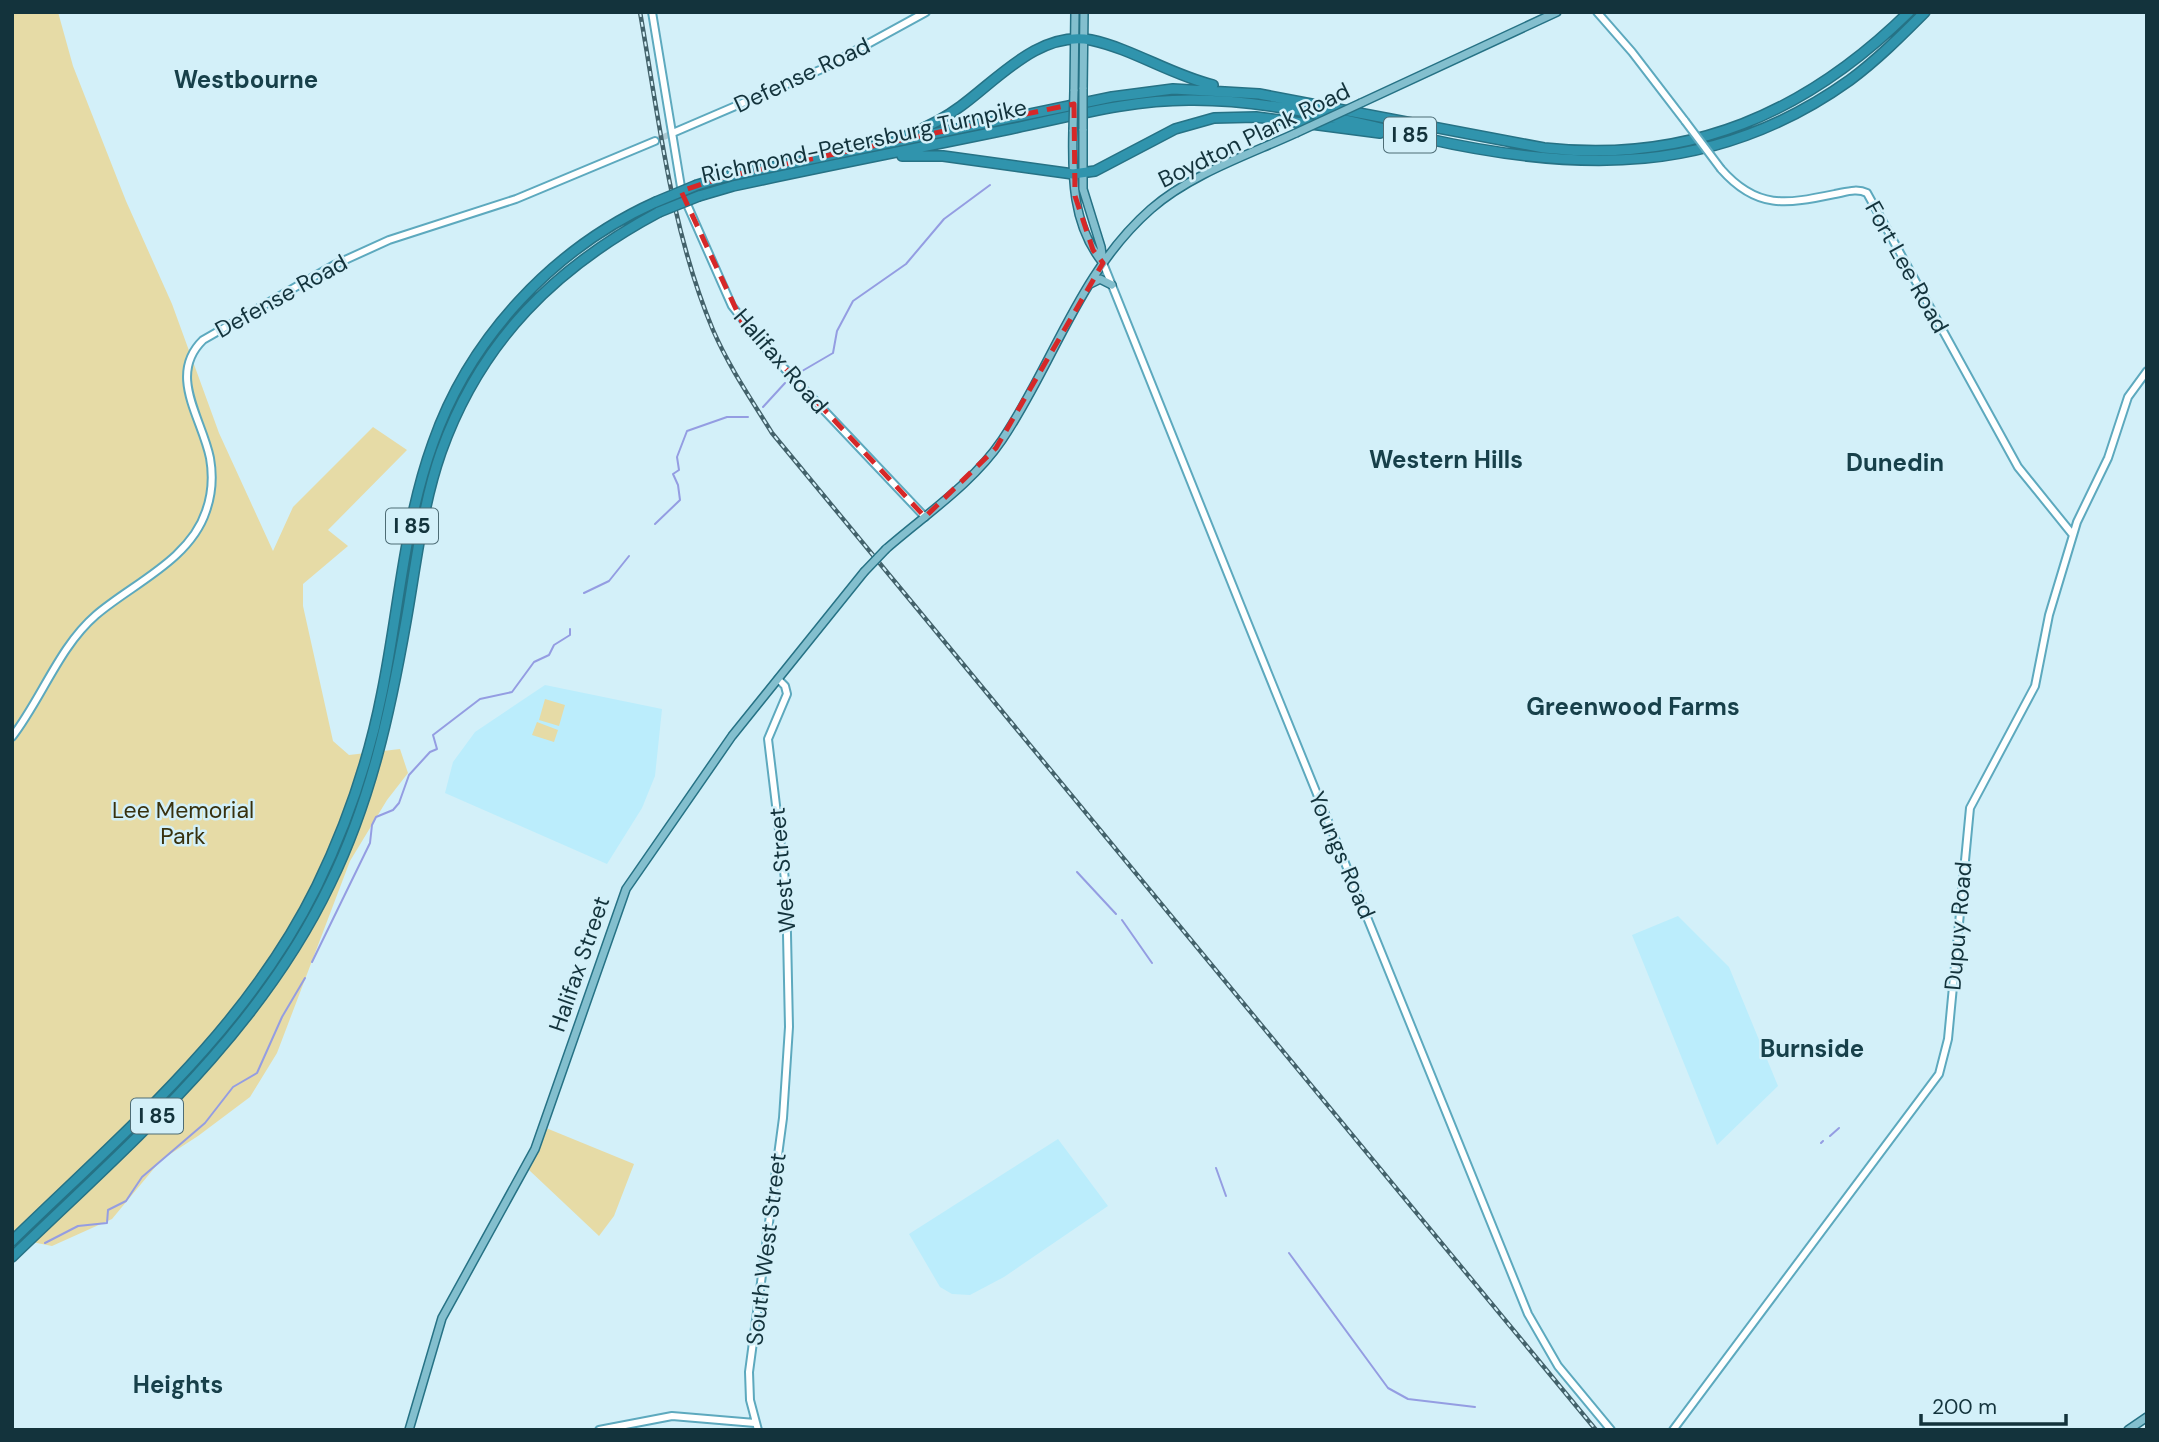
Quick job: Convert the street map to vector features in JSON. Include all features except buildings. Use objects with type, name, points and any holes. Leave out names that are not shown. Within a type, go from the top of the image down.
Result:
[{"type":"highway","name":"Richmond-Petersburg Turnpike","points":[[12,1256],[192,1083],[230,1040],[301,940],[342,858],[376,767],[393,696],[428,499],[440,454],[457,414],[492,352],[531,304],[583,257],[658,207],[696,185],[885,143],[1126,94],[1196,88],[1241,91],[1544,148],[1588,152],[1642,149],[1732,129],[1794,102],[1856,61],[1909,12]]},
{"type":"highway","name":"Richmond-Petersburg Turnpike","points":[[12,1241],[189,1069],[237,1013],[295,929],[328,864],[362,773],[383,691],[418,492],[433,443],[454,395],[495,332],[548,273],[610,226],[658,207],[699,196],[1100,110],[1174,100],[1258,105],[1427,139],[1571,162],[1625,162],[1678,155],[1754,133],[1806,108],[1867,67],[1925,12]]},
{"type":"highway","points":[[885,143],[952,113],[1010,66],[1032,53],[1079,39],[1184,77],[1241,91]]},
{"type":"highway","points":[[858,161],[930,155],[1077,174],[1101,168],[1175,129],[1226,117],[1256,117],[1427,139]]},
{"type":"main road","points":[[1075,12],[1083,89],[1083,129],[1077,174]]},
{"type":"main road","points":[[1084,12],[1074,91],[1073,130],[1077,174],[1101,247],[1103,262]]},
{"type":"main road","name":"Boydton Plank Road","points":[[874,561],[925,517],[996,448],[1086,287],[1103,262],[1135,225],[1163,199],[1190,183],[1557,12]]},
{"type":"main road","points":[[1086,287],[1100,279],[1112,285]]},
{"type":"main road","name":"Halifax Street","points":[[408,1430],[442,1318],[535,1149],[626,889],[738,728],[874,561]]},
{"type":"main road","points":[[2128,1430],[2147,1417]]},
{"type":"street","name":"Halifax Road","points":[[652,12],[682,193],[707,254],[742,323],[925,517]]},
{"type":"street","name":"Defense Road","points":[[675,132],[822,69],[926,12]]},
{"type":"street","name":"Fort Lee Road","points":[[1597,12],[1632,52],[1721,169],[1744,191],[1770,201],[1795,201],[1857,190],[1867,193],[2018,467],[2073,536]]},
{"type":"street","name":"Defense Road","points":[[12,737],[40,698],[68,645],[83,627],[165,563],[193,535],[202,520],[211,487],[211,463],[185,373],[191,355],[203,340],[334,265],[389,240],[516,199],[655,141]]},
{"type":"street","name":"Youngs Road","points":[[1103,262],[1270,686],[1389,965],[1528,1314],[1558,1366],[1611,1430]]},
{"type":"street","name":"Dupuy Road","points":[[1673,1430],[1939,1074],[1948,1039],[1969,808],[2035,686],[2049,615],[2073,536],[2108,458],[2127,397],[2147,370]]},
{"type":"street","name":"West Street","points":[[778,680],[785,687],[787,694],[768,739],[781,834],[788,915],[790,1002],[787,1068]]},
{"type":"street","name":"South West Street","points":[[757,1426],[750,1400],[750,1372],[787,1068]]},
{"type":"street","points":[[599,1430],[658,1417],[717,1419],[757,1426]]},
{"type":"highlighted area","points":[[1074,104],[1075,196],[1093,250],[1103,263],[996,448],[925,517],[742,322],[681,191],[724,177]]},
{"type":"shaded area","points":[[545,685],[662,709],[655,776],[642,808],[607,864],[445,793],[453,762],[475,732]]},
{"type":"shaded area","points":[[1678,916],[1729,967],[1778,1086],[1717,1145],[1632,935]]},
{"type":"shaded area","points":[[1058,1139],[1108,1206],[1004,1277],[970,1295],[952,1294],[940,1287],[909,1234]]},
{"type":"green space","name":"Lee Memorial Park","points":[[58,12],[73,66],[126,201],[172,304],[219,433],[273,551],[293,507],[373,427],[407,450],[328,530],[348,546],[303,584],[303,606],[333,741],[349,755],[400,749],[408,773],[387,800],[350,861],[277,1053],[250,1097],[161,1160],[112,1219],[52,1246],[12,1238],[12,14]]},
{"type":"green space","points":[[545,699],[565,705],[559,726],[539,720]]},
{"type":"green space","points":[[537,722],[558,730],[554,742],[532,735]]},
{"type":"green space","points":[[546,1128],[634,1164],[614,1216],[599,1236],[529,1170]]},
{"type":"waterway","points":[[797,374],[833,353],[837,331],[853,301],[906,264],[944,219],[990,185]]},
{"type":"waterway","points":[[763,407],[785,383]]},
{"type":"waterway","points":[[655,524],[680,500],[673,474],[679,470],[677,457],[687,431],[727,417],[748,417]]},
{"type":"waterway","points":[[584,593],[609,581],[629,556]]},
{"type":"waterway","points":[[312,962],[370,843],[376,817],[393,810],[399,803],[409,775],[430,752],[437,749],[433,735],[480,699],[512,692],[534,662],[549,655],[554,645],[570,635],[570,629]]},
{"type":"waterway","points":[[1077,872],[1116,914]]},
{"type":"waterway","points":[[1122,920],[1152,963]]},
{"type":"waterway","points":[[45,1243],[78,1226],[107,1223],[108,1210],[126,1201],[142,1177],[205,1123],[233,1087],[257,1073],[282,1017],[305,978]]},
{"type":"waterway","points":[[1830,1136],[1839,1128]]},
{"type":"waterway","points":[[1216,1168],[1226,1196]]},
{"type":"waterway","points":[[1289,1253],[1388,1388],[1408,1399],[1475,1407]]},
{"type":"tunnel","points":[[655,141],[675,132]]},
{"type":"railway","points":[[640,12],[676,214],[699,292],[726,357],[772,433],[1596,1430]]},
{"type":"district","name":"Westbourne","points":[[246,79]]},
{"type":"district","name":"Western Hills","points":[[1446,459]]},
{"type":"district","name":"Dunedin","points":[[1895,462]]},
{"type":"district","name":"Greenwood Farms","points":[[1633,706]]},
{"type":"district","name":"Burnside","points":[[1812,1048]]},
{"type":"district","name":"Heights","points":[[178,1384]]}]
